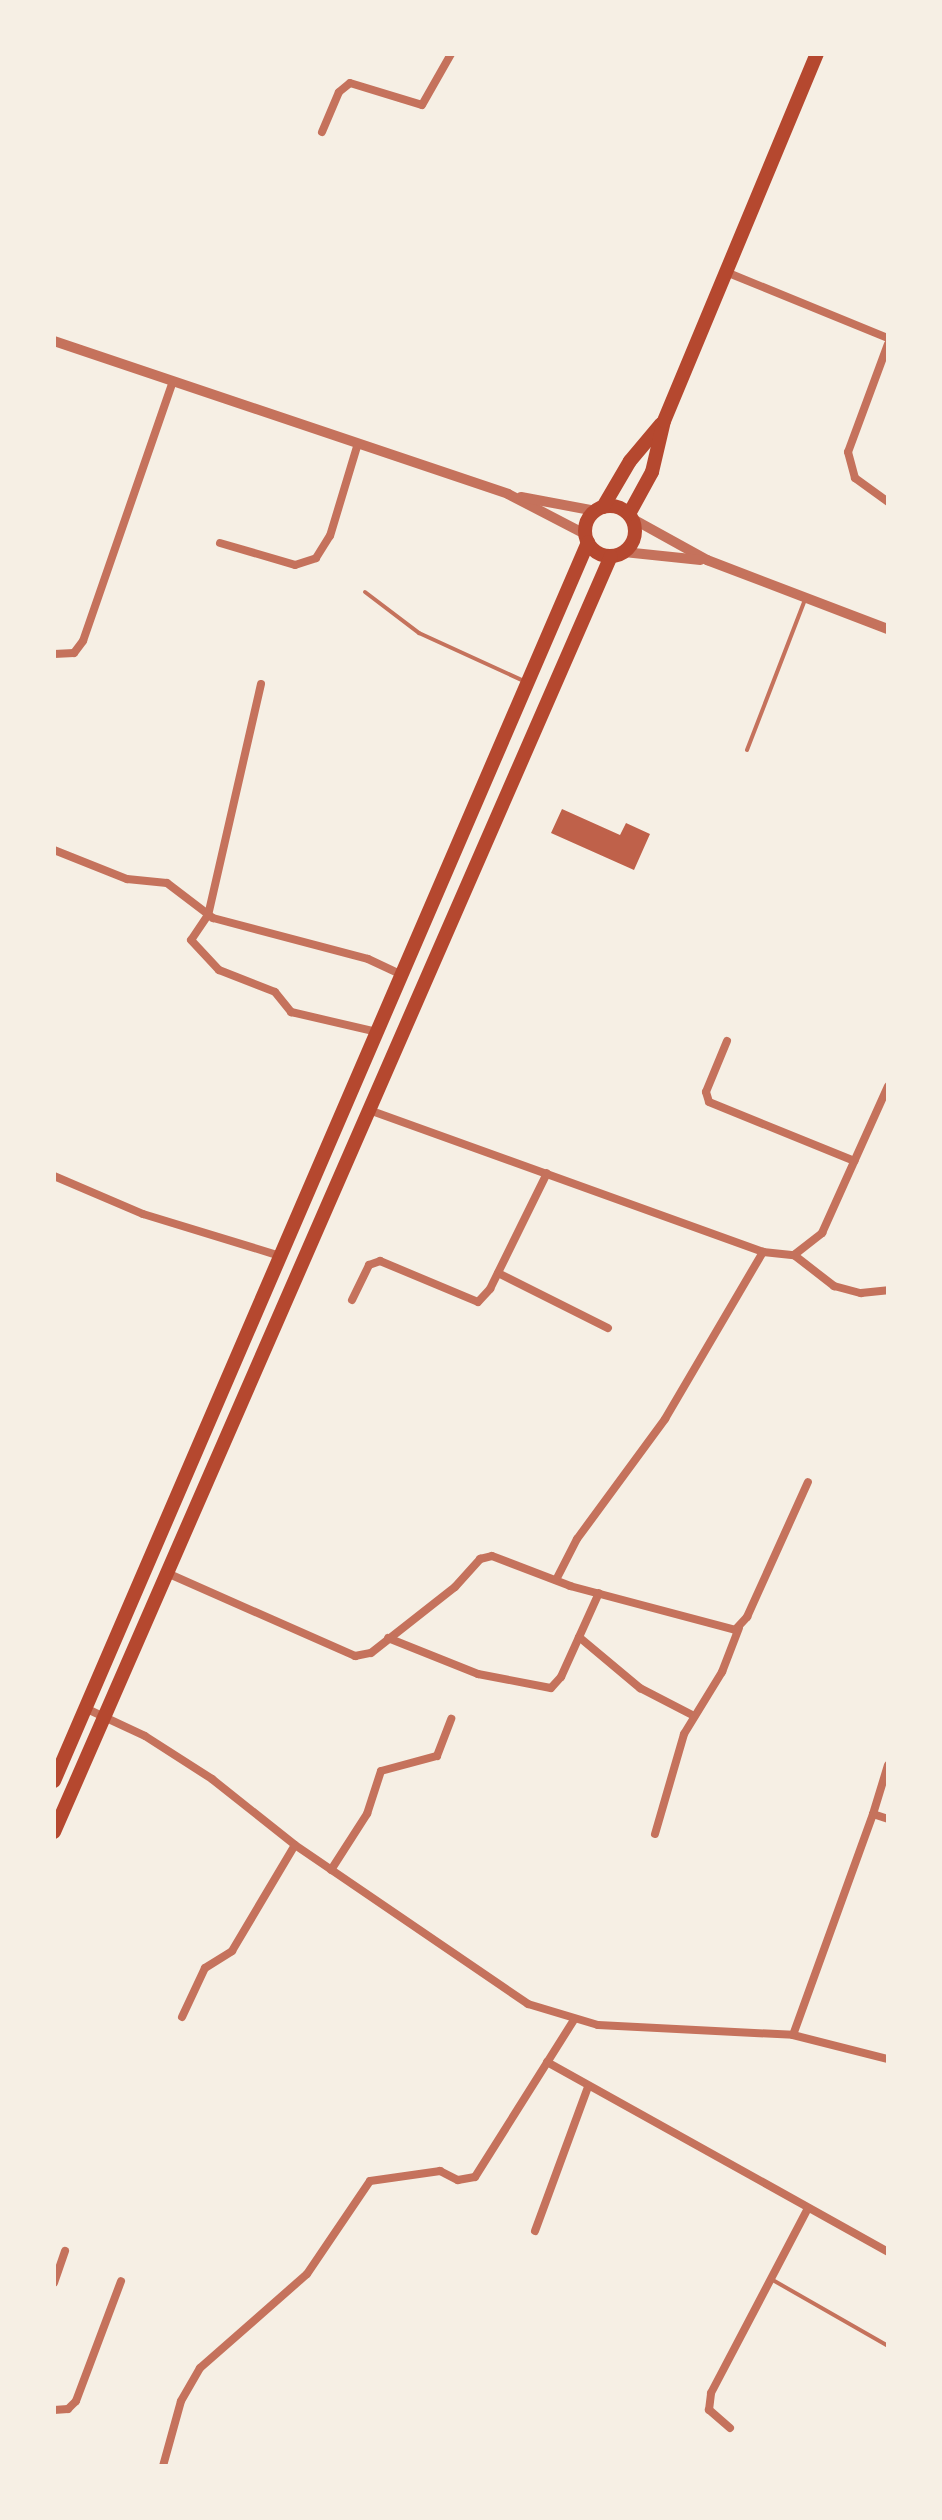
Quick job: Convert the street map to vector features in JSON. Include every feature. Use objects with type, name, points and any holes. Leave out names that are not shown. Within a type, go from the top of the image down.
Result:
[{"type":"highway","points":[[54,1832],[369,1110],[618,554],[636,531],[631,517],[652,472],[664,421],[817,54]]},
{"type":"highway","points":[[54,1781],[529,684],[599,509],[630,461],[664,421]]},
{"type":"highway","points":[[599,509],[631,517]]},
{"type":"highway","points":[[587,538],[618,554]]},
{"type":"street","points":[[322,132],[339,92],[350,83],[422,105],[451,54]]},
{"type":"street","points":[[726,272],[888,341],[848,452],[855,478],[888,502]]},
{"type":"street","points":[[54,341],[508,494],[599,509]]},
{"type":"street","points":[[54,654],[74,653],[83,641],[173,381]]},
{"type":"street","points":[[220,543],[295,565],[316,558],[330,536],[358,443]]},
{"type":"street","points":[[508,494],[587,538]]},
{"type":"street","points":[[631,517],[707,560],[805,600],[888,629]]},
{"type":"street","points":[[618,554],[707,560]]},
{"type":"street","points":[[261,684],[208,915],[191,940],[219,970],[275,992],[291,1012],[378,1032]]},
{"type":"street","points":[[54,850],[127,879],[167,883],[208,915],[368,959],[402,975]]},
{"type":"street","points":[[727,1041],[706,1092],[709,1102],[854,1161]]},
{"type":"street","points":[[794,1255],[822,1233],[888,1086]]},
{"type":"street","points":[[369,1110],[763,1252],[794,1255],[834,1286],[861,1293],[888,1290]]},
{"type":"street","points":[[352,1300],[369,1265],[380,1261],[473,1302],[483,1298],[547,1173]]},
{"type":"street","points":[[55,1179],[143,1214],[280,1256]]},
{"type":"street","points":[[556,1580],[577,1539],[665,1419],[763,1252]]},
{"type":"street","points":[[498,1273],[608,1328]]},
{"type":"street","points":[[655,1834],[679,1748],[694,1716],[722,1672],[739,1628],[808,1482]]},
{"type":"street","points":[[167,1573],[335,1651],[363,1656],[484,1557],[500,1557],[556,1580],[730,1630],[739,1628]]},
{"type":"street","points":[[388,1638],[466,1670],[541,1690],[561,1677],[599,1593]]},
{"type":"street","points":[[579,1637],[640,1688],[694,1716]]},
{"type":"street","points":[[85,1708],[106,1716],[212,1779],[295,1845],[528,2004],[574,2020],[622,2028],[793,2035],[888,2059]]},
{"type":"street","points":[[331,1870],[367,1814],[381,1771],[437,1756],[451,1719]]},
{"type":"street","points":[[793,2035],[888,1765]]},
{"type":"street","points":[[873,1814],[888,1819]]},
{"type":"street","points":[[182,2017],[205,1968],[232,1951],[295,1845]]},
{"type":"street","points":[[163,2466],[181,2401],[200,2368],[307,2274],[370,2181],[440,2171],[458,2180],[475,2177],[574,2020]]},
{"type":"street","points":[[547,2062],[888,2252]]},
{"type":"street","points":[[535,2231],[588,2087]]},
{"type":"street","points":[[730,2428],[709,2410],[711,2393],[808,2208]]},
{"type":"street","points":[[54,2283],[65,2251]]},
{"type":"street","points":[[54,2410],[68,2409],[76,2401],[121,2281]]},
{"type":"lane","points":[[365,592],[419,633],[529,684]]},
{"type":"lane","points":[[747,750],[805,600]]},
{"type":"lane","points":[[771,2279],[888,2346]]},
{"type":"building","points":[[562,809],[620,835],[626,823],[650,834],[634,870],[551,833]]}]
